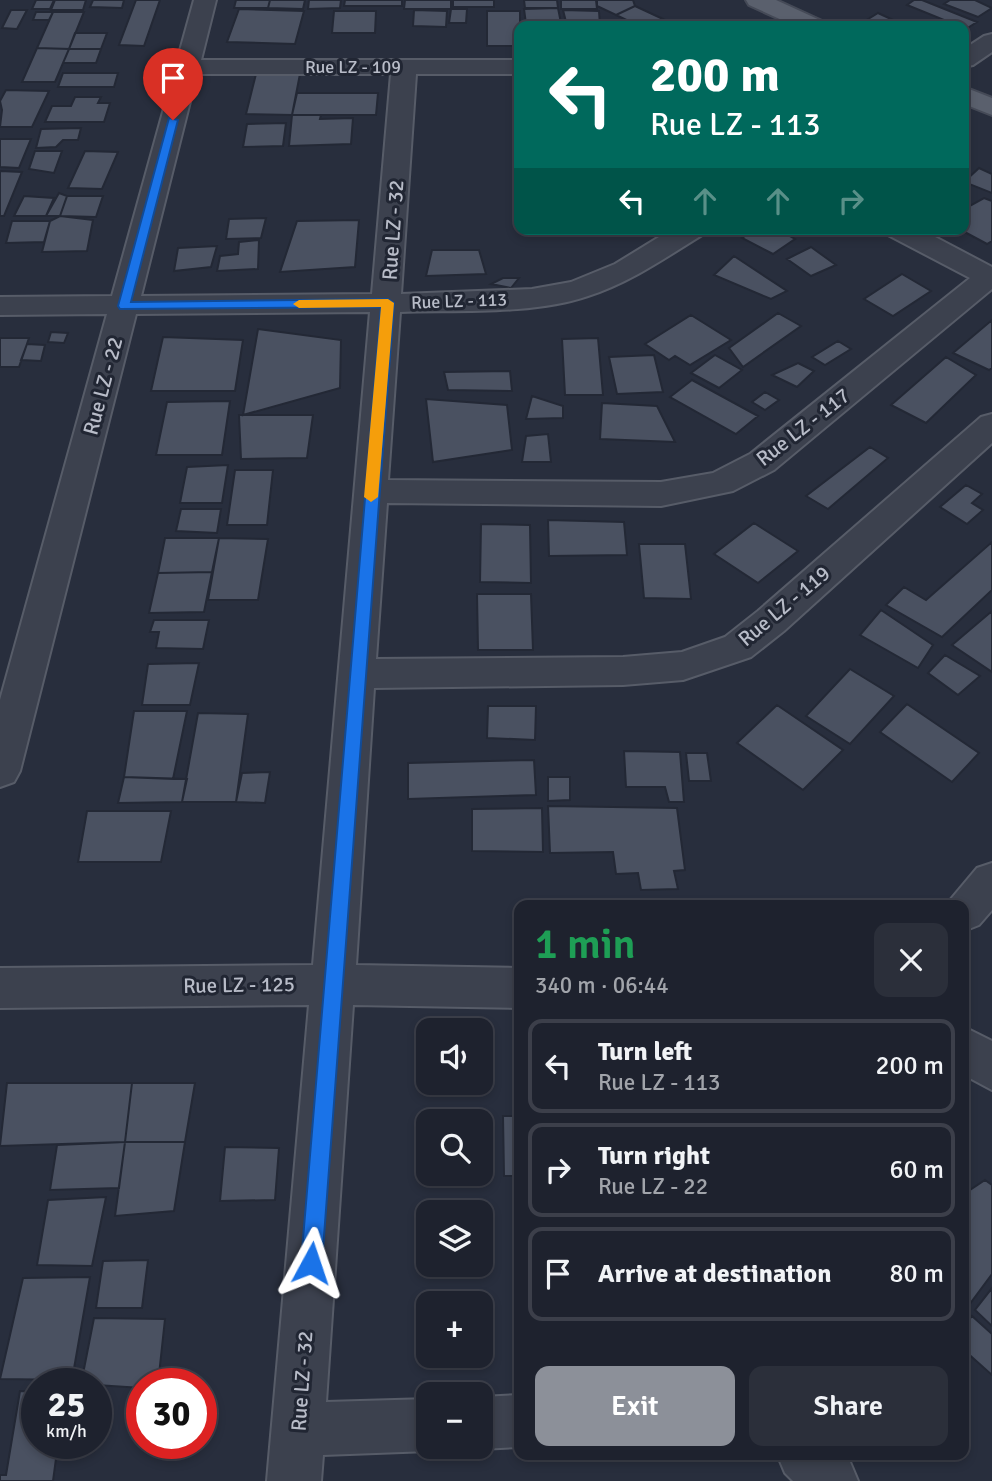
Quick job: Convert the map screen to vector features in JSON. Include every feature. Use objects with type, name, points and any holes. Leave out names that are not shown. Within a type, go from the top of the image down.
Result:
[{"type":"main road","points":[[757,0],[803,21]]},
{"type":"main road","points":[[969,96],[992,107]]},
{"type":"street","name":"Rue LZ - 22","points":[[0,771],[205,0]]},
{"type":"street","points":[[969,57],[992,41]]},
{"type":"street","name":"Rue LZ - 109","points":[[186,67],[514,67]]},
{"type":"street","name":"Rue LZ - 32","points":[[294,1481],[388,303],[404,67]]},
{"type":"street","name":"Rue LZ - 113","points":[[0,306],[388,303],[531,298],[578,290],[625,270],[682,235]]},
{"type":"street","points":[[910,235],[991,277]]},
{"type":"street","name":"Rue LZ - 117","points":[[372,491],[661,494],[721,483],[762,462],[991,277]]},
{"type":"street","name":"Rue LZ - 119","points":[[358,674],[623,671],[683,666],[738,647],[771,621],[992,425]]},
{"type":"street","points":[[969,906],[992,881]]},
{"type":"street","name":"Rue LZ - 125","points":[[0,988],[333,985],[514,988]]},
{"type":"street","points":[[969,1052],[992,1068]]},
{"type":"street","points":[[493,1422],[514,1421]]},
{"type":"street","points":[[298,1429],[416,1424]]},
{"type":"street","points":[[810,1460],[831,1481]]},
{"type":"building","points":[[36,0],[54,0],[50,9],[32,9]]},
{"type":"building","points":[[55,0],[86,0],[83,10],[51,10]]},
{"type":"building","points":[[93,0],[124,0],[122,8],[90,7]]},
{"type":"building","points":[[136,0],[160,0],[144,46],[119,45]]},
{"type":"building","points":[[236,0],[270,0],[268,8],[234,8]]},
{"type":"building","points":[[270,0],[305,0],[303,9],[268,8]]},
{"type":"building","points":[[309,0],[341,0],[340,8],[308,9]]},
{"type":"building","points":[[345,0],[402,0],[402,6],[344,6]]},
{"type":"building","points":[[405,0],[451,0],[451,9],[404,9]]},
{"type":"building","points":[[453,0],[494,0],[494,7],[453,7]]},
{"type":"building","points":[[524,0],[557,0],[558,8],[525,8]]},
{"type":"building","points":[[561,0],[596,0],[597,9],[561,9]]},
{"type":"building","points":[[597,0],[633,0],[635,6],[616,15],[597,6]]},
{"type":"building","points":[[914,0],[922,0],[977,22],[969,27],[969,21],[946,21],[907,5]]},
{"type":"building","points":[[950,0],[975,0],[992,8],[978,17],[944,4]]},
{"type":"building","points":[[635,6],[667,21],[629,21],[616,15]]},
{"type":"building","points":[[558,8],[561,21],[526,21],[524,9]]},
{"type":"building","points":[[239,9],[304,11],[295,44],[227,42]]},
{"type":"building","points":[[451,9],[467,9],[466,23],[449,23]]},
{"type":"building","points":[[11,10],[27,10],[17,29],[2,28]]},
{"type":"building","points":[[414,10],[447,11],[446,27],[413,26]]},
{"type":"building","points":[[563,10],[599,11],[600,21],[566,21]]},
{"type":"building","points":[[334,11],[376,11],[375,33],[332,33]]},
{"type":"building","points":[[487,11],[520,11],[520,21],[514,21],[514,46],[487,46]]},
{"type":"building","points":[[36,12],[53,12],[49,20],[33,20]]},
{"type":"building","points":[[53,12],[84,12],[69,49],[37,48]]},
{"type":"building","points":[[878,13],[895,21],[865,21]]},
{"type":"building","points":[[75,33],[107,33],[101,49],[69,49]]},
{"type":"building","points":[[37,48],[69,49],[55,82],[22,82]]},
{"type":"building","points":[[69,49],[101,49],[96,63],[63,63]]},
{"type":"building","points":[[63,73],[118,73],[114,87],[58,87]]},
{"type":"building","points":[[256,74],[300,74],[292,115],[246,114]]},
{"type":"building","points":[[6,90],[49,91],[32,127],[0,127],[0,101]]},
{"type":"building","points":[[297,93],[378,93],[376,115],[292,115]]},
{"type":"building","points":[[75,97],[101,97],[98,103],[110,103],[104,122],[45,122],[52,106],[71,106]]},
{"type":"building","points":[[292,115],[321,115],[320,119],[353,118],[351,144],[289,146]]},
{"type":"building","points":[[286,123],[283,146],[243,147],[247,124]]},
{"type":"building","points":[[81,128],[78,140],[63,140],[56,147],[36,148],[41,129]]},
{"type":"building","points":[[0,139],[31,139],[19,168],[0,167]]},
{"type":"building","points":[[35,151],[62,151],[54,173],[29,169]]},
{"type":"building","points":[[85,151],[118,152],[102,189],[68,188]]},
{"type":"building","points":[[979,168],[992,174],[992,193],[969,184],[969,177]]},
{"type":"building","points":[[0,171],[22,172],[4,216],[0,216]]},
{"type":"building","points":[[59,193],[67,196],[60,216],[46,216]]},
{"type":"building","points":[[24,196],[54,198],[46,216],[14,216]]},
{"type":"building","points":[[67,196],[103,196],[96,217],[60,216]]},
{"type":"building","points":[[984,198],[992,201],[992,241],[987,244],[969,234],[969,206]]},
{"type":"building","points":[[60,216],[93,220],[87,251],[42,252],[50,221]]},
{"type":"building","points":[[266,218],[261,238],[226,239],[229,219]]},
{"type":"building","points":[[359,220],[355,267],[280,272],[297,221]]},
{"type":"building","points":[[12,221],[50,221],[44,242],[6,243]]},
{"type":"building","points":[[747,235],[788,235],[795,239],[773,254],[742,238]]},
{"type":"building","points":[[259,240],[258,269],[217,271],[220,256],[238,254],[239,242]]},
{"type":"building","points":[[217,246],[211,267],[174,271],[178,248]]},
{"type":"building","points":[[811,247],[836,265],[811,276],[787,259]]},
{"type":"building","points":[[432,250],[479,250],[486,274],[426,276]]},
{"type":"building","points":[[734,256],[787,291],[771,299],[714,275]]},
{"type":"building","points":[[902,274],[931,291],[893,316],[864,299]]},
{"type":"building","points":[[503,278],[519,278],[511,288],[491,284]]},
{"type":"building","points":[[778,313],[801,326],[743,367],[729,348]]},
{"type":"building","points":[[691,315],[731,340],[690,365],[675,356],[669,360],[645,344]]},
{"type":"building","points":[[992,320],[992,368],[989,370],[953,353]]},
{"type":"building","points":[[258,329],[341,340],[340,388],[243,415]]},
{"type":"building","points":[[51,332],[68,333],[64,343],[48,342]]},
{"type":"building","points":[[163,337],[243,340],[235,391],[151,391]]},
{"type":"building","points":[[0,338],[29,338],[19,367],[0,367]]},
{"type":"building","points":[[598,338],[603,395],[565,395],[562,339]]},
{"type":"building","points":[[838,341],[851,349],[825,365],[812,357]]},
{"type":"building","points":[[27,344],[45,345],[41,361],[21,360]]},
{"type":"building","points":[[654,355],[663,392],[617,394],[609,357]]},
{"type":"building","points":[[715,355],[742,370],[719,388],[691,373]]},
{"type":"building","points":[[946,357],[976,375],[926,423],[891,405]]},
{"type":"building","points":[[798,363],[814,371],[797,387],[772,375]]},
{"type":"building","points":[[510,371],[512,391],[448,390],[444,372]]},
{"type":"building","points":[[692,380],[758,416],[736,434],[670,397]]},
{"type":"building","points":[[765,392],[779,400],[765,410],[752,402]]},
{"type":"building","points":[[532,396],[563,406],[563,418],[526,419]]},
{"type":"building","points":[[426,399],[507,405],[512,450],[433,462]]},
{"type":"building","points":[[230,401],[222,455],[156,455],[167,402]]},
{"type":"building","points":[[602,403],[657,406],[675,442],[600,439]]},
{"type":"building","points":[[239,415],[313,415],[307,458],[241,459]]},
{"type":"building","points":[[548,434],[551,462],[522,462],[526,436]]},
{"type":"building","points":[[870,447],[888,458],[828,509],[806,496]]},
{"type":"building","points":[[228,465],[222,503],[180,503],[187,467]]},
{"type":"building","points":[[235,470],[273,470],[267,525],[227,525]]},
{"type":"building","points":[[966,485],[982,494],[972,503],[983,510],[967,524],[940,507]]},
{"type":"building","points":[[181,509],[221,509],[217,533],[176,531]]},
{"type":"building","points":[[548,520],[624,522],[627,555],[549,556]]},
{"type":"building","points":[[754,523],[798,551],[758,583],[714,554]]},
{"type":"building","points":[[481,524],[530,525],[531,583],[480,582]]},
{"type":"building","points":[[165,538],[219,538],[212,572],[158,573]]},
{"type":"building","points":[[219,538],[268,539],[258,600],[208,600]]},
{"type":"building","points":[[992,542],[992,590],[942,637],[886,605],[904,587],[926,600]]},
{"type":"building","points":[[639,544],[685,544],[691,599],[644,598]]},
{"type":"building","points":[[212,572],[204,612],[149,613],[158,573]]},
{"type":"building","points":[[477,594],[531,594],[533,650],[478,650]]},
{"type":"building","points":[[881,610],[933,645],[918,668],[860,635]]},
{"type":"building","points":[[992,611],[992,672],[952,645]]},
{"type":"building","points":[[154,620],[209,620],[203,649],[156,648],[159,632],[150,632]]},
{"type":"building","points":[[945,655],[980,676],[958,695],[928,673]]},
{"type":"building","points":[[199,663],[190,705],[142,705],[148,664]]},
{"type":"building","points":[[850,669],[894,696],[850,744],[806,716]]},
{"type":"building","points":[[907,704],[979,753],[952,782],[880,732]]},
{"type":"building","points":[[777,705],[843,750],[803,790],[737,743]]},
{"type":"building","points":[[488,706],[536,706],[535,740],[487,738]]},
{"type":"building","points":[[134,711],[187,711],[173,779],[124,777]]},
{"type":"building","points":[[198,713],[248,714],[236,802],[182,802]]},
{"type":"building","points":[[624,751],[680,752],[684,802],[669,802],[665,787],[626,787]]},
{"type":"building","points":[[686,753],[707,753],[711,781],[689,781]]},
{"type":"building","points":[[534,760],[536,795],[408,799],[408,763]]},
{"type":"building","points":[[270,772],[265,803],[236,802],[242,773]]},
{"type":"building","points":[[124,777],[187,779],[182,802],[118,803]]},
{"type":"building","points":[[548,777],[570,777],[570,800],[548,801]]},
{"type":"building","points":[[548,806],[677,808],[685,870],[674,871],[678,889],[641,890],[638,873],[616,874],[613,852],[550,853]]},
{"type":"building","points":[[542,808],[543,852],[472,851],[472,809]]},
{"type":"building","points":[[87,811],[171,811],[161,862],[78,862]]},
{"type":"building","points":[[7,1083],[132,1083],[125,1142],[0,1146]]},
{"type":"building","points":[[132,1083],[195,1083],[185,1142],[125,1142]]},
{"type":"building","points":[[503,1116],[514,1116],[514,1176],[504,1176]]},
{"type":"building","points":[[125,1142],[185,1142],[174,1211],[115,1216]]},
{"type":"building","points":[[125,1142],[119,1188],[50,1190],[57,1145]]},
{"type":"building","points":[[225,1147],[279,1148],[275,1200],[220,1201]]},
{"type":"building","points":[[985,1180],[992,1185],[992,1274],[969,1305],[969,1191]]},
{"type":"building","points":[[106,1197],[92,1266],[37,1265],[48,1200]]},
{"type":"building","points":[[148,1260],[142,1308],[96,1308],[103,1261]]},
{"type":"building","points":[[90,1277],[74,1368],[21,1368],[21,1379],[0,1379],[23,1278]]},
{"type":"building","points":[[992,1288],[992,1326],[975,1310]]},
{"type":"building","points":[[972,1316],[992,1334],[992,1375],[969,1354],[969,1320]]},
{"type":"building","points":[[94,1318],[165,1319],[160,1368],[126,1368],[126,1387],[112,1386],[112,1368],[84,1368]]},
{"type":"building","points":[[21,1391],[21,1459],[56,1459],[53,1481],[0,1481],[0,1475],[6,1475]]},
{"type":"slow traffic","points":[[299,304],[388,303],[371,497]]},
{"type":"route","points":[[173,120],[124,306],[388,303],[311,1263]]}]
